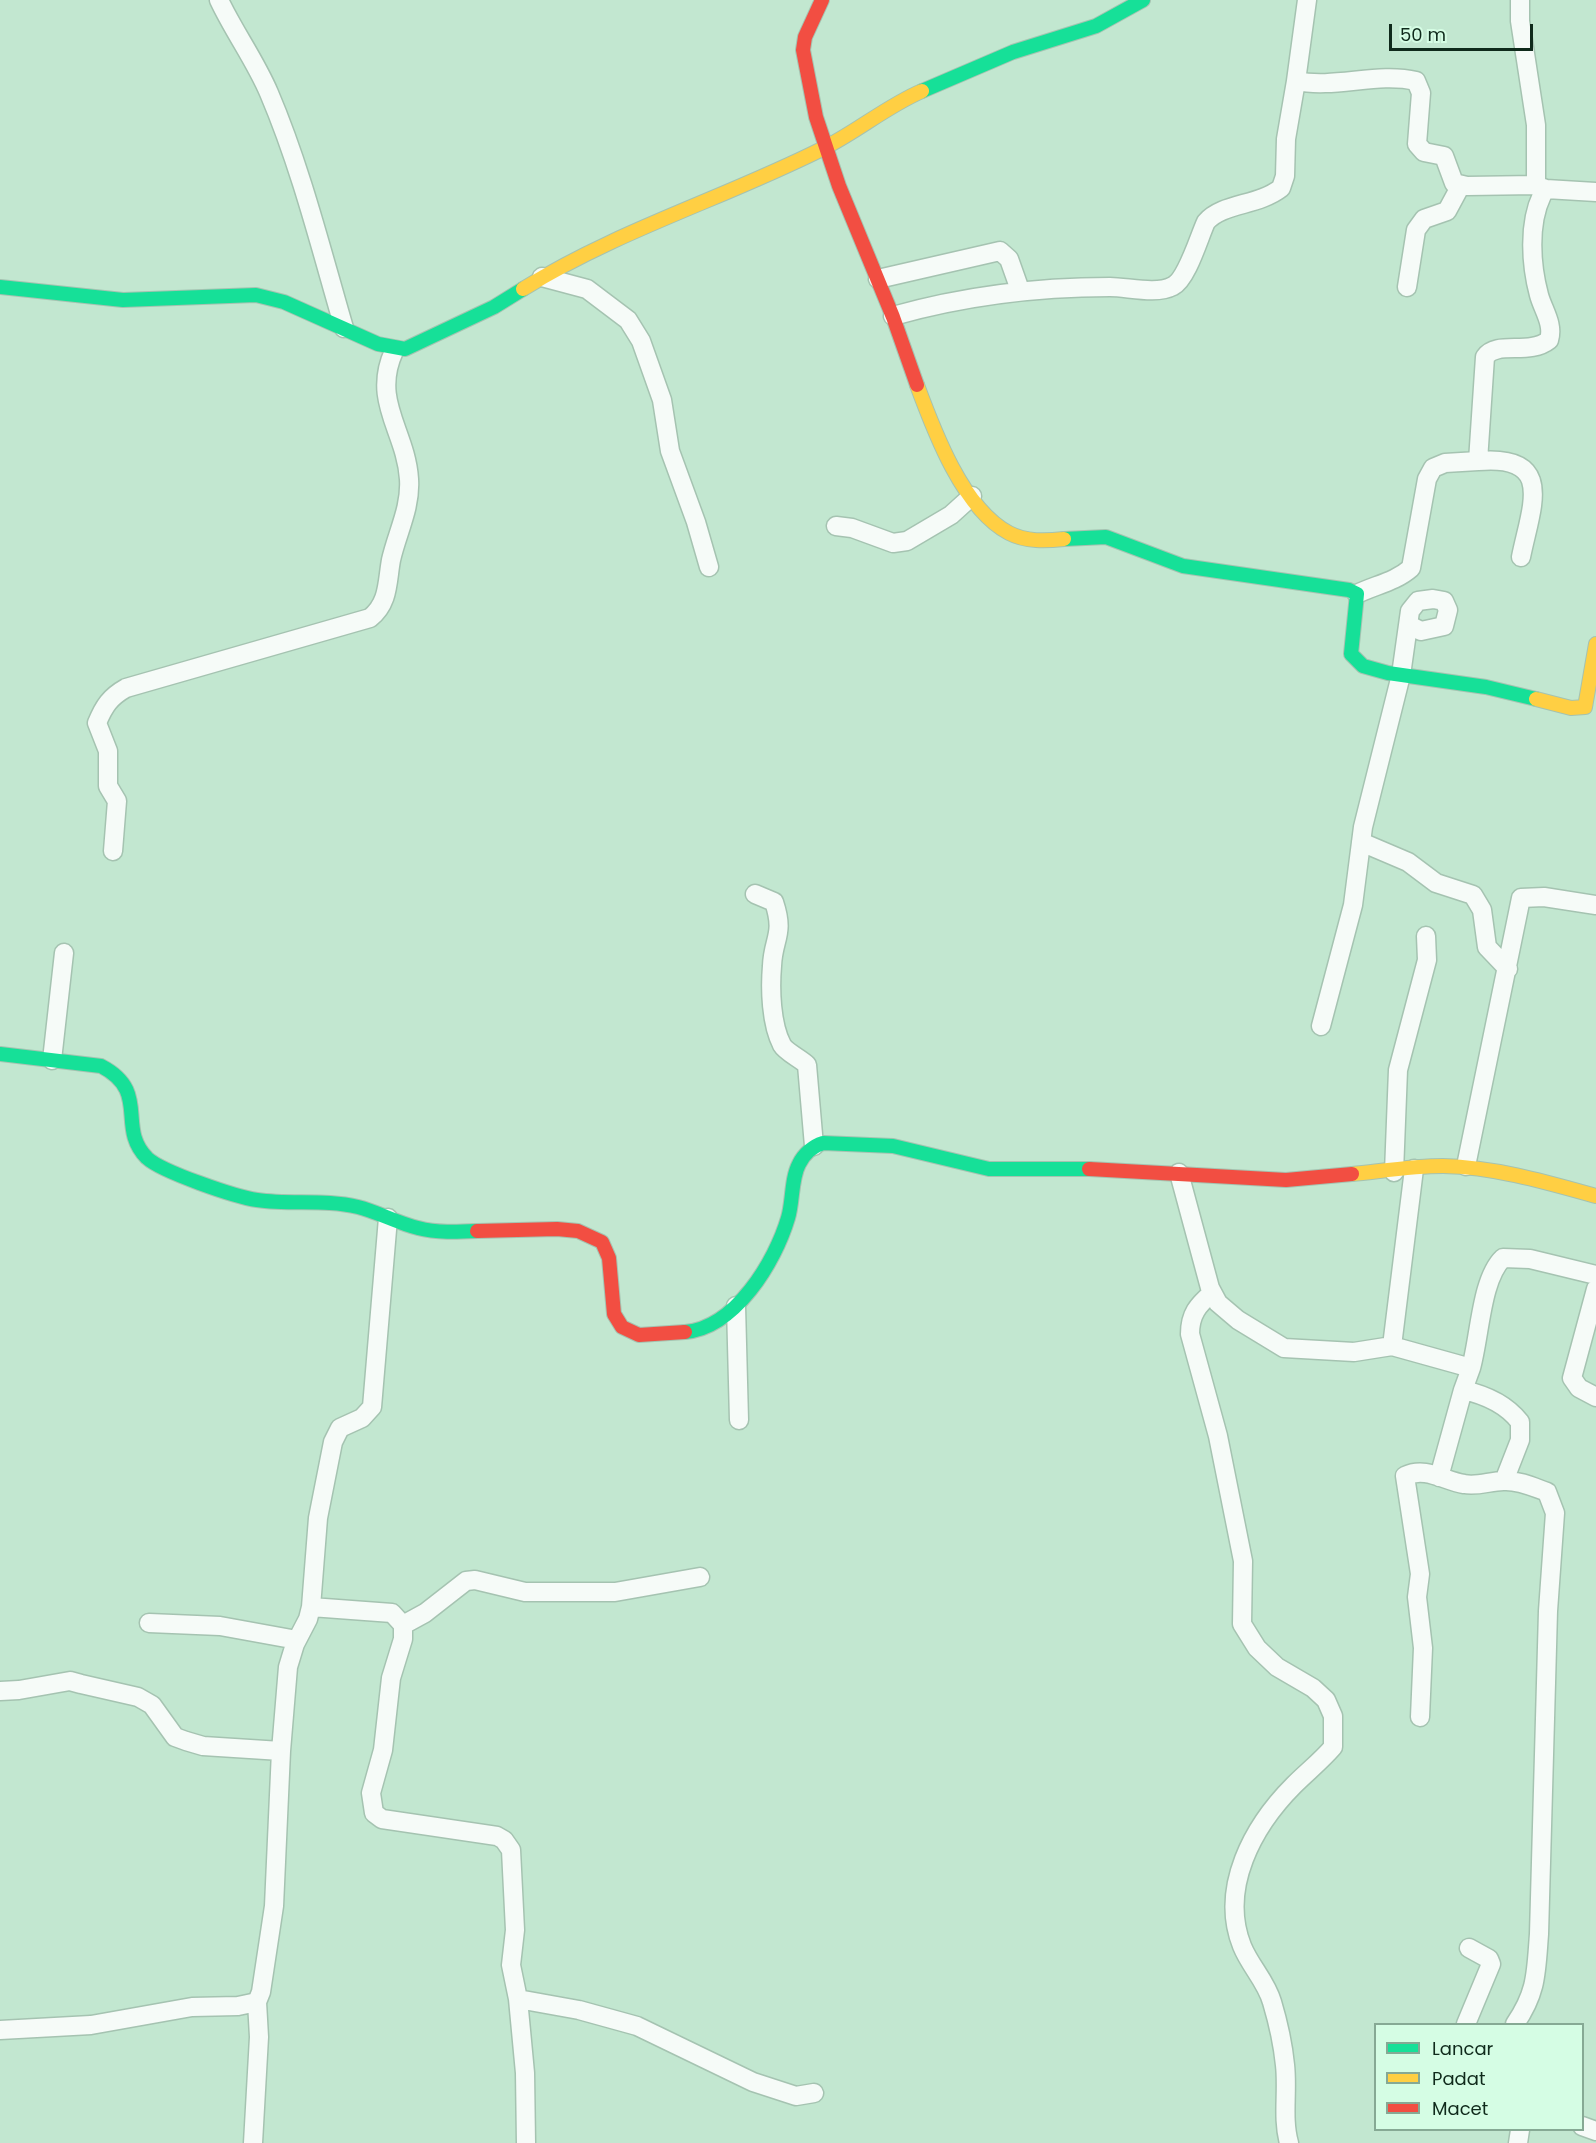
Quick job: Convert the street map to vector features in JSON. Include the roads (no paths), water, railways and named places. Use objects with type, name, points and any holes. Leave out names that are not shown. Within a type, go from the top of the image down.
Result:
[{"type":"street","points":[[219,0],[251,56],[284,134],[344,328]]},
{"type":"street","points":[[822,0],[804,38],[803,47],[825,148],[893,316],[938,437],[972,496],[1010,533],[1030,539],[1106,537],[1183,566],[1256,579],[1341,588],[1357,594],[1377,584],[1392,581],[1411,568],[1427,479],[1432,468],[1445,464],[1492,460],[1515,464],[1529,474],[1535,488],[1521,557]]},
{"type":"street","points":[[0,287],[64,296],[119,300],[166,300],[242,293],[268,297],[394,351],[415,345],[494,307],[542,277],[611,241],[825,148],[906,98],[1013,51],[1096,26],[1119,10],[1143,0]]},
{"type":"street","points":[[893,316],[936,304],[1020,290],[1112,287],[1161,290],[1173,287],[1181,280],[1211,215],[1259,202],[1281,188],[1285,176],[1286,139],[1307,0]]},
{"type":"street","points":[[1478,461],[1485,357],[1489,351],[1498,348],[1540,346],[1550,340],[1551,334],[1536,280],[1533,238],[1541,187],[1536,125],[1520,21],[1520,0]]},
{"type":"street","points":[[1296,81],[1310,84],[1356,80],[1416,81],[1421,93],[1417,144],[1424,152],[1444,156],[1455,183],[1461,186],[1541,187],[1596,192]]},
{"type":"street","points":[[1407,287],[1416,230],[1420,222],[1447,211],[1461,186]]},
{"type":"street","points":[[878,279],[1000,251],[1009,258],[1020,290]]},
{"type":"street","points":[[542,277],[588,289],[628,320],[641,341],[662,400],[670,451],[696,522],[709,567]]},
{"type":"street","points":[[113,851],[117,801],[108,786],[108,751],[97,723],[112,696],[126,688],[370,618],[384,604],[392,557],[406,509],[409,479],[389,406],[384,378],[394,351]]},
{"type":"street","points":[[836,526],[852,528],[893,543],[907,541],[951,515],[972,496]]},
{"type":"street","points":[[1357,594],[1351,654],[1363,666],[1401,675],[1486,687],[1571,708],[1585,707],[1596,644]]},
{"type":"street","points":[[1321,1026],[1353,905],[1366,811],[1401,675],[1409,625]]},
{"type":"street","points":[[1361,842],[1408,862],[1436,882],[1473,895],[1482,910],[1487,947],[1508,969]]},
{"type":"street","points":[[755,894],[774,902],[779,918],[779,934],[772,965],[776,1025],[783,1047],[807,1065],[814,1146]]},
{"type":"street","points":[[1466,1166],[1521,898],[1544,897],[1596,905]]},
{"type":"street","points":[[1394,1172],[1398,1070],[1427,960],[1426,936]]},
{"type":"street","points":[[52,1060],[64,953]]},
{"type":"street","points":[[0,1054],[101,1066],[125,1084],[136,1143],[146,1159],[159,1168],[256,1200],[335,1203],[438,1232],[557,1229],[586,1235],[602,1242],[609,1258],[614,1314],[621,1327],[639,1335],[697,1331],[716,1324],[736,1306],[768,1267],[788,1219],[799,1164],[814,1146],[831,1142],[875,1143],[911,1149],[989,1168],[1179,1173],[1286,1180],[1466,1166],[1515,1174],[1596,1196]]},
{"type":"street","points":[[1392,1346],[1414,1169]]},
{"type":"street","points":[[1179,1173],[1212,1293],[1218,1303],[1238,1320],[1284,1348],[1354,1352],[1392,1346],[1471,1368]]},
{"type":"street","points":[[253,2143],[260,2037],[256,2002],[261,1992],[274,1906],[280,1750],[288,1667],[311,1607],[318,1518],[333,1442],[340,1428],[362,1418],[372,1407],[388,1218]]},
{"type":"street","points":[[1439,1477],[1471,1368],[1487,1282],[1493,1267],[1503,1258],[1530,1259],[1596,1275]]},
{"type":"street","points":[[1596,1289],[1572,1378],[1579,1388],[1596,1397]]},
{"type":"street","points":[[1212,1293],[1196,1308],[1190,1323],[1190,1334],[1218,1436],[1243,1561],[1242,1624],[1257,1648],[1277,1667],[1313,1688],[1326,1700],[1333,1716],[1334,1747],[1293,1786],[1262,1822],[1241,1866],[1233,1892],[1236,1924],[1242,1947],[1268,1989],[1272,2003],[1285,2065],[1289,2143]]},
{"type":"street","points":[[736,1306],[739,1420]]},
{"type":"street","points":[[1463,1390],[1496,1402],[1511,1411],[1520,1422],[1520,1440],[1504,1481]]},
{"type":"street","points":[[1419,1717],[1423,1647],[1417,1597],[1420,1574],[1415,1525],[1404,1480],[1409,1474],[1420,1471],[1477,1486],[1504,1481],[1521,1482],[1547,1492],[1555,1513],[1548,1611],[1539,1944],[1532,1993],[1529,2003],[1516,2023]]},
{"type":"street","points":[[403,1625],[425,1613],[466,1581],[475,1580],[525,1592],[615,1592],[700,1577]]},
{"type":"street","points":[[311,1607],[392,1613],[403,1625],[403,1639],[391,1678],[383,1750],[370,1803],[374,1813],[382,1819],[430,1825],[504,1840],[511,1850],[515,1930],[511,1965],[518,1999],[525,2073],[526,2143]]},
{"type":"street","points":[[149,1623],[220,1626],[297,1640]]},
{"type":"street","points":[[0,1691],[70,1681],[138,1697],[152,1705],[175,1737],[186,1741],[203,1746],[280,1750]]},
{"type":"street","points":[[1467,2023],[1491,1964],[1489,1959],[1469,1948]]},
{"type":"street","points":[[518,1999],[579,2010],[637,2026],[753,2082],[796,2096],[814,2093]]},
{"type":"street","points":[[0,2030],[91,2025],[192,2007],[237,2006],[256,2002]]}]
